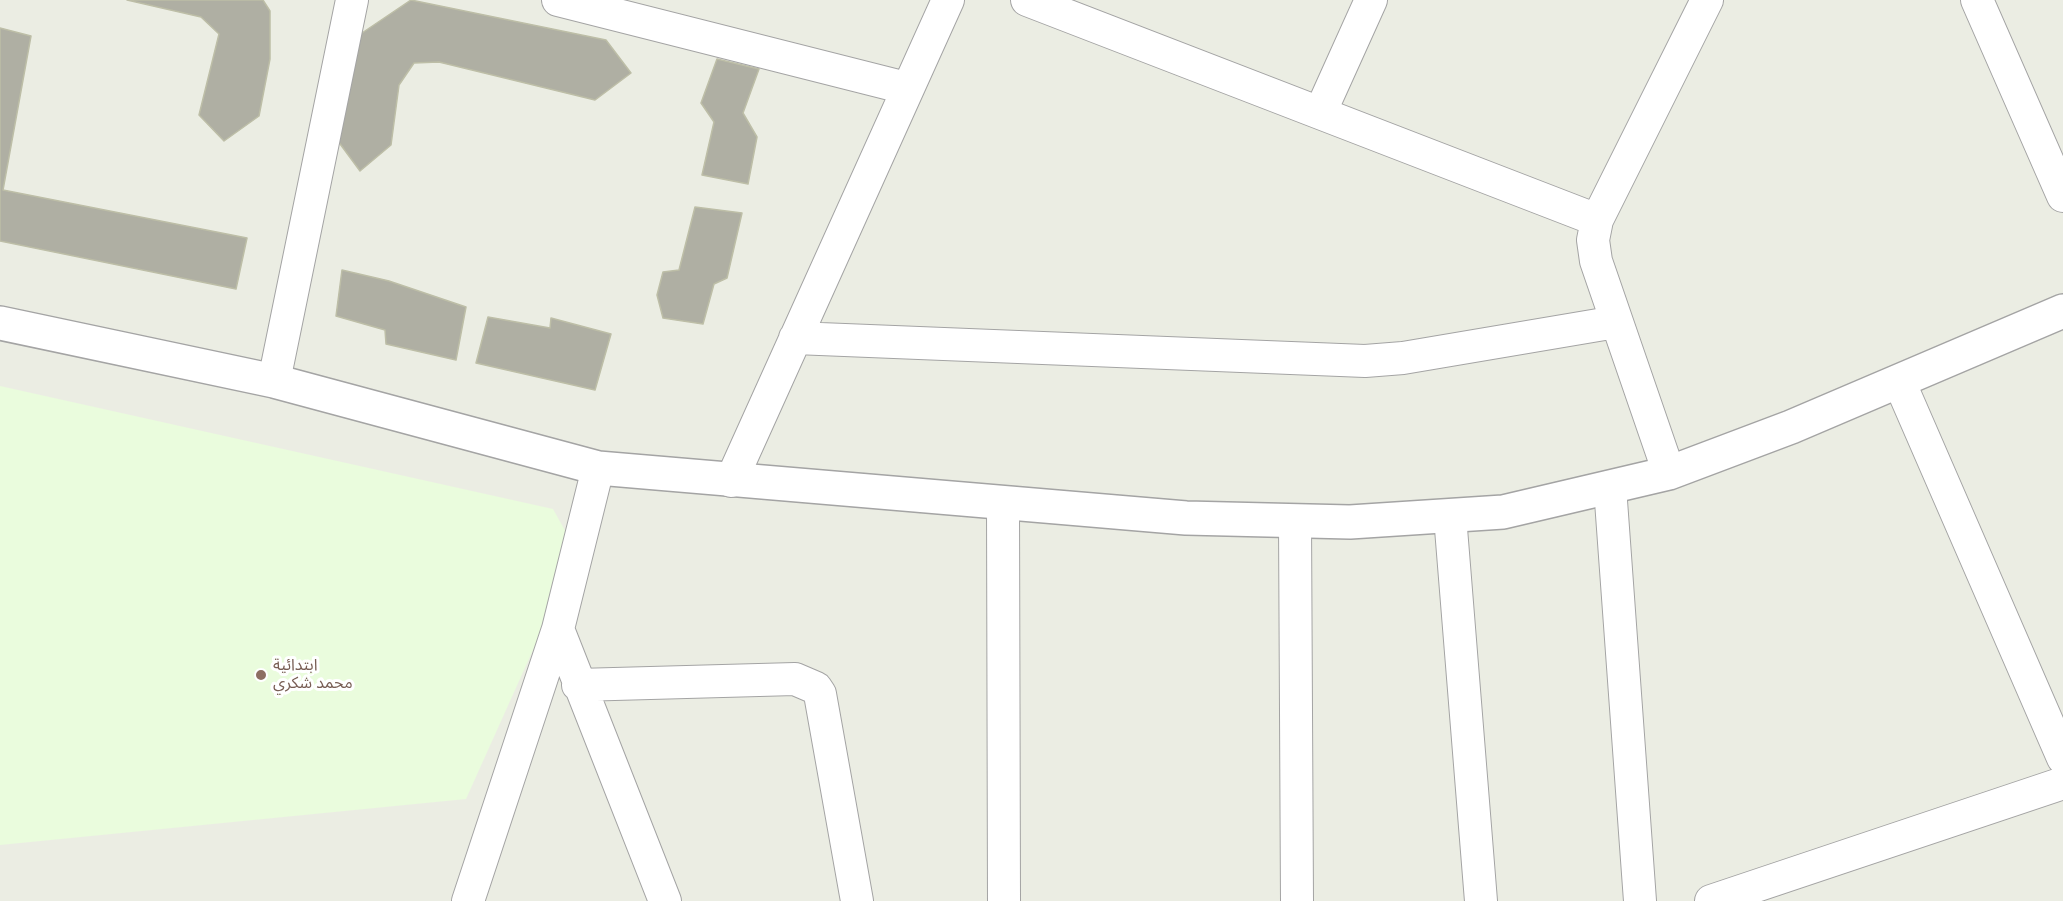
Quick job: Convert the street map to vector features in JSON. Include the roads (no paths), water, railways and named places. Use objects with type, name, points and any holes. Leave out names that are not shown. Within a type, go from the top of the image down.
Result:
[{"type":"street","points":[[274,381],[352,0]]},
{"type":"street","points":[[558,0],[906,88]]},
{"type":"street","points":[[921,0],[926,47]]},
{"type":"street","points":[[730,481],[906,88],[948,0]]},
{"type":"street","points":[[1027,0],[1597,220]]},
{"type":"street","points":[[1320,113],[1371,0]]},
{"type":"street","points":[[1669,473],[1596,261],[1593,240],[1597,220],[1707,0]]},
{"type":"street","points":[[1977,0],[2063,196]]},
{"type":"street","points":[[0,322],[274,381],[598,468],[1186,518],[1350,522],[1503,512],[1669,473],[1791,427],[2063,311]]},
{"type":"street","points":[[795,338],[1365,361],[1403,358],[1616,322]]},
{"type":"street","points":[[1899,381],[2063,758]]},
{"type":"street","points":[[468,901],[558,629],[598,468]]},
{"type":"street","points":[[1610,487],[1640,901]]},
{"type":"street","points":[[1003,504],[1004,901]]},
{"type":"street","points":[[1450,516],[1481,901]]},
{"type":"street","points":[[1295,521],[1297,901]]},
{"type":"street","points":[[558,629],[578,685],[665,901]]},
{"type":"street","points":[[578,685],[795,679],[816,688],[820,694],[857,901]]},
{"type":"street","points":[[1711,901],[2063,783]]},
{"type":"place","name":"ابتدائية محمد شكري","points":[[261,675]]}]
